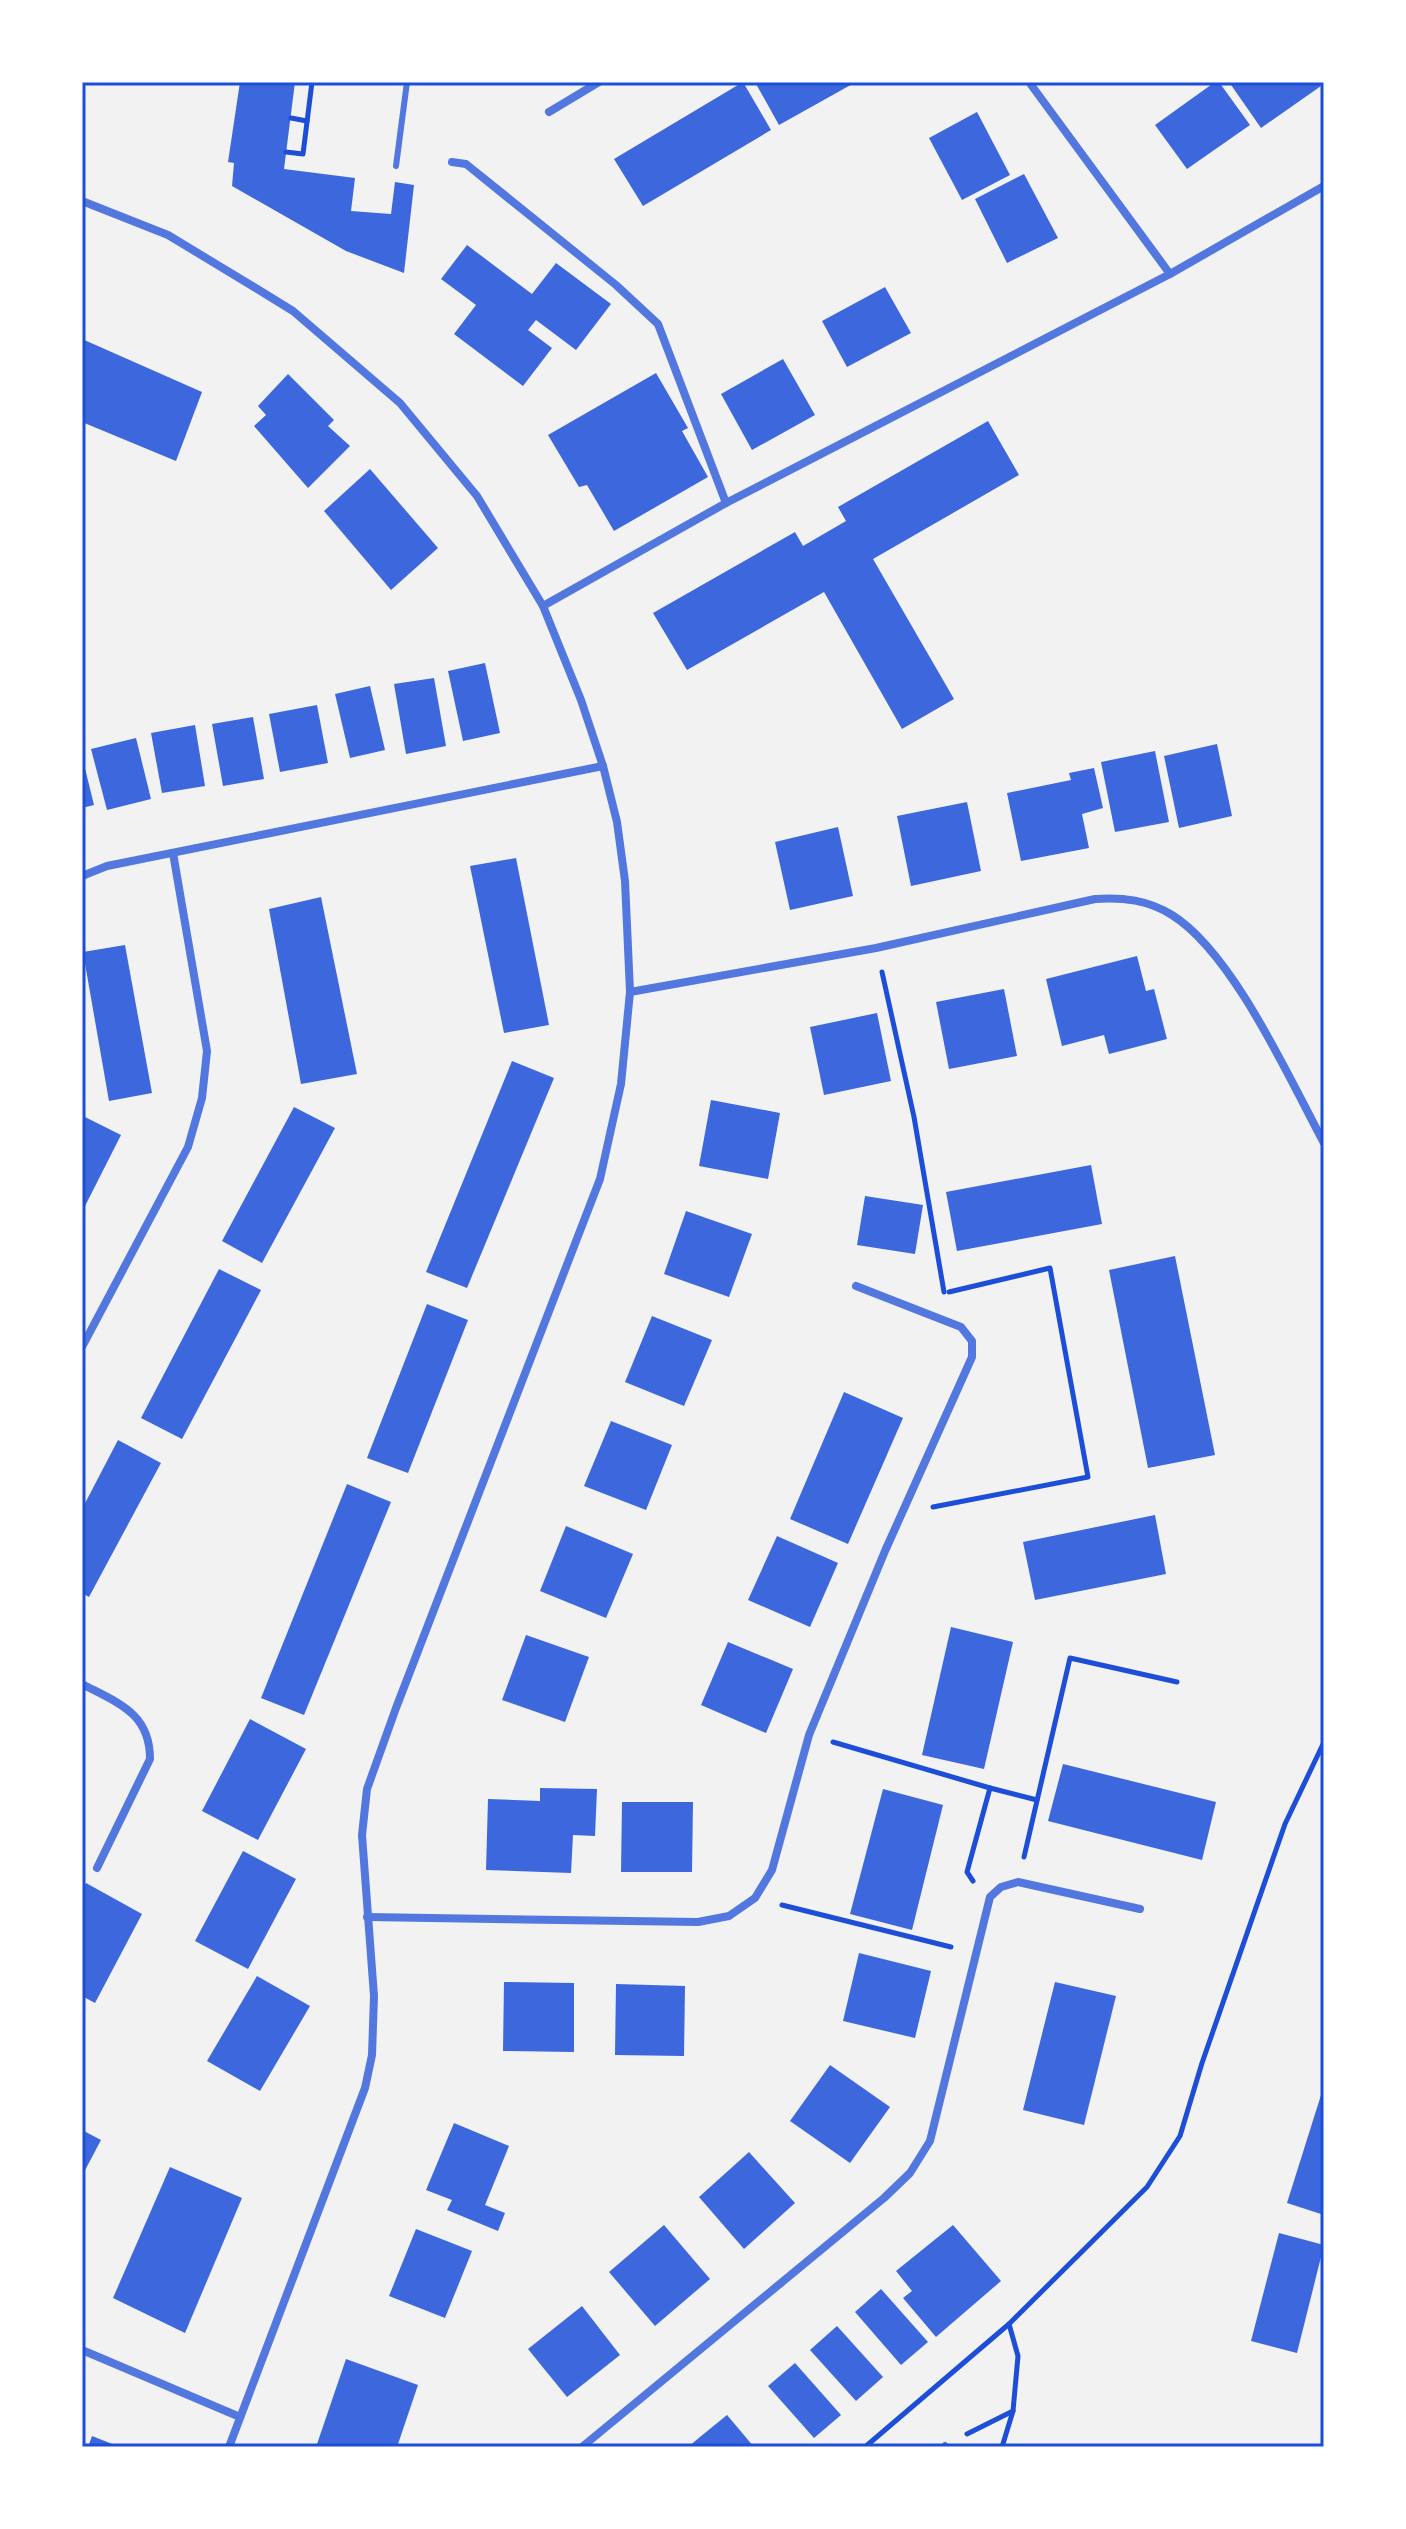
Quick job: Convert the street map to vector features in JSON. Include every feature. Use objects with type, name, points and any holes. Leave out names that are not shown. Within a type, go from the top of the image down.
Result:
[{"type":"street","points":[[549,112],[599,82]]},
{"type":"street","points":[[1029,82],[1170,274]]},
{"type":"street","points":[[452,162],[466,164],[616,285],[658,324],[726,503]]},
{"type":"street","points":[[543,606],[726,503],[1170,274],[1324,186]]},
{"type":"street","points":[[82,201],[168,235],[293,311],[400,403],[477,496],[543,606],[581,700],[603,766],[617,822],[625,881],[630,992],[621,1084],[600,1179],[367,1789],[362,1835],[374,1996],[372,2055],[365,2088],[229,2447]]},
{"type":"street","points":[[82,876],[107,866],[603,766]]},
{"type":"street","points":[[82,1347],[188,1147],[202,1098],[207,1051],[173,853]]},
{"type":"street","points":[[630,992],[876,948],[1095,899],[1119,897],[1140,900],[1170,913],[1208,946],[1248,1004],[1324,1143]]},
{"type":"street","points":[[367,1917],[698,1922],[729,1916],[755,1898],[772,1870],[809,1735],[902,1513],[972,1357],[972,1341],[961,1327],[856,1286]]},
{"type":"street","points":[[82,1684],[125,1707],[141,1723],[150,1740],[150,1759],[97,1868]]},
{"type":"street","points":[[582,2447],[884,2198],[910,2173],[930,2141],[990,1897],[1001,1887],[1018,1882],[1140,1909]]},
{"type":"street","points":[[82,2350],[240,2417]]},
{"type":"lane","points":[[396,166],[407,82]]},
{"type":"path","points":[[286,152],[303,154],[312,82]]},
{"type":"path","points":[[291,118],[307,121]]},
{"type":"path","points":[[876,948],[914,1117],[944,1293],[1050,1268],[1088,1477],[902,1513]]},
{"type":"path","points":[[1018,1882],[1070,1658],[1177,1682]]},
{"type":"path","points":[[809,1735],[1037,1800]]},
{"type":"path","points":[[865,2447],[1009,2324],[1147,2187],[1180,2136],[1202,2063],[1285,1824],[1324,1742]]},
{"type":"path","points":[[987,1905],[967,1872],[990,1788]]},
{"type":"path","points":[[755,1898],[975,1953]]},
{"type":"path","points":[[1002,2447],[1013,2411],[1018,2356],[1009,2324]]},
{"type":"path","points":[[944,2446],[1013,2411]]},
{"type":"building","points":[[240,82],[295,82],[284,169],[355,178],[351,211],[391,214],[395,182],[414,185],[404,273],[346,251],[232,186],[234,163],[228,162]]},
{"type":"building","points":[[743,82],[771,130],[643,206],[614,159]]},
{"type":"building","points":[[755,82],[856,82],[779,125]]},
{"type":"building","points":[[1219,82],[1250,125],[1187,169],[1155,125]]},
{"type":"building","points":[[1229,82],[1318,82],[1321,86],[1261,128]]},
{"type":"building","points":[[977,112],[1010,175],[962,200],[929,138]]},
{"type":"building","points":[[1024,174],[1058,238],[1007,263],[975,199]]},
{"type":"building","points":[[467,245],[532,294],[556,263],[611,304],[576,350],[536,320],[528,330],[552,348],[523,386],[454,334],[476,305],[441,279]]},
{"type":"building","points":[[885,287],[911,333],[847,367],[822,321]]},
{"type":"building","points":[[82,339],[202,392],[176,461],[82,422]]},
{"type":"building","points":[[783,359],[815,415],[752,450],[721,394]]},
{"type":"building","points":[[656,373],[688,428],[682,431],[708,477],[614,531],[587,485],[579,487],[548,435]]},
{"type":"building","points":[[288,374],[334,420],[328,426],[350,446],[308,488],[254,426],[266,415],[258,406]]},
{"type":"building","points":[[988,421],[1019,475],[873,559],[954,699],[902,729],[824,592],[687,670],[653,613],[795,532],[803,546],[846,521],[838,507]]},
{"type":"building","points":[[370,469],[438,548],[391,590],[324,511]]},
{"type":"building","points":[[485,663],[500,733],[463,741],[448,671]]},
{"type":"building","points":[[434,678],[446,746],[406,754],[394,684]]},
{"type":"building","points":[[370,686],[385,750],[350,758],[335,694]]},
{"type":"building","points":[[317,705],[328,763],[280,772],[269,714]]},
{"type":"building","points":[[253,717],[264,779],[223,786],[212,724]]},
{"type":"building","points":[[195,725],[205,786],[162,793],[151,733]]},
{"type":"building","points":[[136,738],[151,799],[107,810],[91,749]]},
{"type":"building","points":[[1217,744],[1232,816],[1179,828],[1164,756]]},
{"type":"building","points":[[1155,751],[1169,822],[1115,832],[1101,762]]},
{"type":"building","points":[[82,756],[94,805],[82,808]]},
{"type":"building","points":[[1094,768],[1103,808],[1082,814],[1089,848],[1021,861],[1007,793],[1071,780],[1069,773]]},
{"type":"building","points":[[967,802],[981,871],[911,886],[897,816]]},
{"type":"building","points":[[838,827],[853,896],[790,910],[775,842]]},
{"type":"building","points":[[516,858],[549,1025],[504,1033],[470,866]]},
{"type":"building","points":[[321,897],[357,1074],[301,1084],[269,909]]},
{"type":"building","points":[[125,945],[152,1093],[109,1101],[83,952]]},
{"type":"building","points":[[1137,956],[1146,991],[1154,989],[1167,1039],[1109,1054],[1104,1035],[1062,1046],[1046,979]]},
{"type":"building","points":[[1004,989],[1017,1056],[949,1069],[936,1002]]},
{"type":"building","points":[[877,1013],[891,1081],[824,1095],[810,1027]]},
{"type":"building","points":[[512,1061],[554,1078],[467,1288],[426,1272]]},
{"type":"building","points":[[711,1100],[780,1113],[768,1179],[699,1166]]},
{"type":"building","points":[[294,1107],[335,1128],[262,1263],[222,1241]]},
{"type":"building","points":[[82,1118],[121,1135],[82,1212]]},
{"type":"building","points":[[1091,1165],[1102,1224],[957,1251],[946,1192]]},
{"type":"building","points":[[865,1196],[923,1205],[915,1254],[857,1245]]},
{"type":"building","points":[[686,1211],[752,1234],[729,1297],[664,1274]]},
{"type":"building","points":[[1175,1256],[1215,1455],[1148,1468],[1109,1270]]},
{"type":"building","points":[[219,1269],[261,1290],[182,1439],[141,1418]]},
{"type":"building","points":[[427,1304],[468,1320],[408,1473],[367,1458]]},
{"type":"building","points":[[652,1316],[712,1340],[684,1406],[625,1382]]},
{"type":"building","points":[[844,1392],[903,1418],[848,1544],[790,1519]]},
{"type":"building","points":[[611,1421],[672,1445],[646,1510],[584,1486]]},
{"type":"building","points":[[118,1440],[161,1463],[89,1597],[82,1593],[82,1509]]},
{"type":"building","points":[[347,1484],[391,1502],[304,1715],[261,1698]]},
{"type":"building","points":[[1155,1515],[1166,1574],[1035,1600],[1023,1542]]},
{"type":"building","points":[[566,1526],[633,1554],[606,1618],[540,1591]]},
{"type":"building","points":[[777,1536],[838,1563],[810,1627],[748,1600]]},
{"type":"building","points":[[951,1627],[1013,1642],[984,1769],[922,1755]]},
{"type":"building","points":[[526,1635],[589,1657],[565,1722],[502,1700]]},
{"type":"building","points":[[728,1642],[793,1669],[766,1733],[701,1705]]},
{"type":"building","points":[[250,1719],[306,1749],[258,1840],[202,1811]]},
{"type":"building","points":[[1063,1764],[1216,1802],[1202,1860],[1048,1821]]},
{"type":"building","points":[[540,1788],[597,1789],[595,1836],[573,1835],[571,1873],[486,1870],[488,1799],[540,1801]]},
{"type":"building","points":[[883,1789],[943,1805],[912,1930],[850,1914]]},
{"type":"building","points":[[622,1802],[693,1802],[692,1872],[621,1872]]},
{"type":"building","points":[[243,1851],[296,1879],[248,1969],[195,1941]]},
{"type":"building","points":[[86,1883],[142,1914],[95,2003],[82,1996],[82,1891]]},
{"type":"building","points":[[859,1953],[931,1971],[915,2038],[843,2021]]},
{"type":"building","points":[[257,1976],[310,2006],[260,2091],[207,2061]]},
{"type":"building","points":[[504,1982],[574,1983],[574,2052],[503,2051]]},
{"type":"building","points":[[1055,1982],[1116,1996],[1084,2125],[1023,2110]]},
{"type":"building","points":[[616,1984],[685,1986],[684,2056],[615,2055]]},
{"type":"building","points":[[830,2065],[890,2107],[850,2163],[790,2121]]},
{"type":"building","points":[[1321,2095],[1324,2096],[1324,2215],[1287,2203]]},
{"type":"building","points":[[454,2123],[509,2146],[485,2205],[505,2213],[498,2231],[447,2210],[452,2200],[426,2190]]},
{"type":"building","points":[[82,2130],[101,2140],[82,2176]]},
{"type":"building","points":[[749,2152],[795,2203],[744,2249],[699,2197]]},
{"type":"building","points":[[170,2167],[242,2198],[185,2333],[113,2298]]},
{"type":"building","points":[[664,2225],[710,2279],[655,2326],[609,2272]]},
{"type":"building","points":[[953,2225],[1001,2281],[936,2337],[903,2298],[912,2291],[896,2271]]},
{"type":"building","points":[[416,2229],[472,2251],[445,2318],[389,2296]]},
{"type":"building","points":[[1279,2233],[1324,2245],[1297,2353],[1251,2341]]},
{"type":"building","points":[[881,2289],[928,2342],[901,2365],[855,2312]]},
{"type":"building","points":[[582,2306],[620,2355],[567,2397],[528,2349]]},
{"type":"building","points":[[837,2326],[883,2377],[856,2401],[810,2350]]},
{"type":"building","points":[[346,2359],[418,2385],[397,2447],[316,2447]]},
{"type":"building","points":[[795,2363],[841,2415],[814,2438],[768,2386]]},
{"type":"building","points":[[727,2415],[754,2447],[688,2447],[700,2437]]},
{"type":"building","points":[[92,2436],[120,2447],[88,2447]]}]
